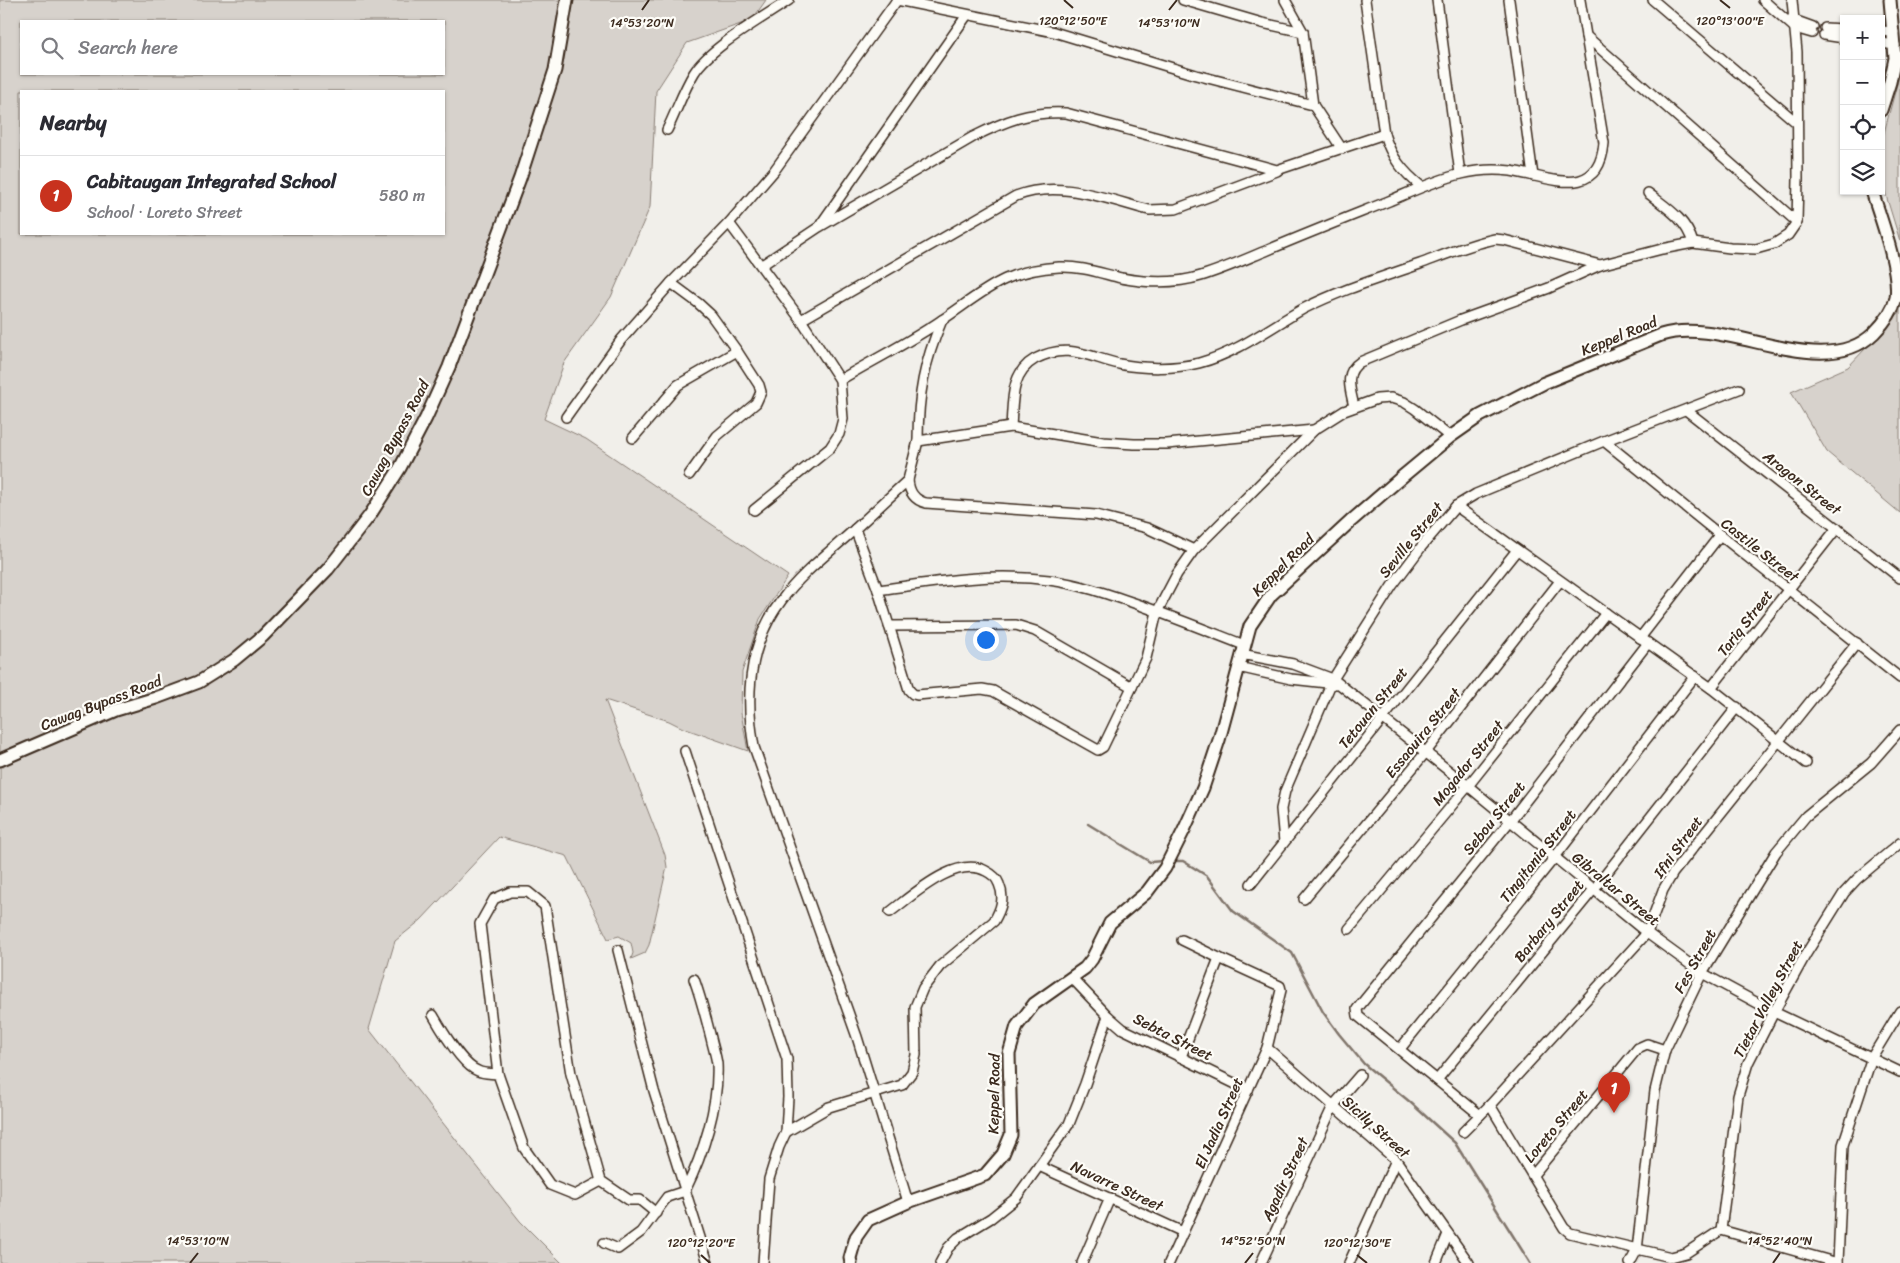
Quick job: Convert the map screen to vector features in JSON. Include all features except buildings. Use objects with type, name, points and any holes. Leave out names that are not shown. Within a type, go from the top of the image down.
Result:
[{"type":"street","name":"Cawag Bypass Road","points":[[0,760],[116,710],[199,682],[234,660],[264,636],[328,570],[370,515],[400,468],[422,427],[448,367],[520,178],[552,79],[567,0]]},
{"type":"street","points":[[668,130],[694,73],[704,60],[789,0]]},
{"type":"street","points":[[566,417],[621,340],[670,283],[729,223],[795,144],[897,0],[1054,32],[1196,75],[1313,105]]},
{"type":"street","points":[[1183,0],[1262,23],[1303,32]]},
{"type":"street","points":[[1285,0],[1303,32],[1313,105],[1342,149]]},
{"type":"street","points":[[1365,0],[1384,134],[1388,148],[1397,163],[1422,187]]},
{"type":"street","points":[[1437,0],[1460,174]]},
{"type":"street","points":[[1510,0],[1533,176]]},
{"type":"street","points":[[840,380],[942,320],[991,285],[1009,277],[1039,269],[1058,267],[1085,268],[1121,278],[1152,282],[1183,280],[1201,276],[1422,187],[1460,174],[1499,170],[1577,182],[1590,176],[1601,163],[1604,143],[1580,0]]},
{"type":"street","points":[[1653,0],[1797,123]]},
{"type":"street","points":[[1763,0],[1781,17],[1794,24],[1813,30]]},
{"type":"street","points":[[1354,408],[1350,373],[1360,362],[1461,320],[1549,288],[1600,265],[1662,248],[1693,244],[1756,249],[1782,240],[1797,222],[1797,52],[1792,0]]},
{"type":"street","points":[[1883,105],[1894,69],[1895,45],[1890,0]]},
{"type":"street","points":[[819,227],[967,15]]},
{"type":"street","points":[[1840,29],[1824,31],[1840,37]]},
{"type":"street","points":[[1885,32],[1894,32]]},
{"type":"street","points":[[1586,36],[1797,222]]},
{"type":"street","points":[[1885,44],[1895,45]]},
{"type":"street","points":[[762,266],[819,227],[998,124],[1046,112],[1066,113],[1277,170]]},
{"type":"street","points":[[801,320],[1025,192],[1060,189],[1149,210],[1176,209],[1277,170],[1384,134]]},
{"type":"street","points":[[1648,193],[1682,220],[1693,244]]},
{"type":"street","name":"Keppel Road","points":[[851,1263],[850,1258],[856,1238],[868,1220],[908,1202],[985,1175],[1003,1154],[1011,1135],[1009,1054],[1013,1034],[1028,1010],[1085,968],[1092,959],[1110,923],[1147,892],[1159,878],[1203,788],[1219,740],[1242,649],[1254,618],[1276,589],[1358,514],[1450,437],[1480,416],[1515,397],[1613,354],[1670,332],[1685,330],[1698,330],[1796,349],[1825,352],[1842,351],[1858,345],[1881,325],[1894,304],[1897,291],[1896,272],[1892,255],[1873,195]]},
{"type":"street","points":[[729,223],[801,320],[840,380],[843,419],[839,434],[830,448],[754,510]]},
{"type":"street","points":[[1011,427],[1013,392],[1016,381],[1023,370],[1034,360],[1047,354],[1075,352],[1131,366],[1177,366],[1197,363],[1229,352],[1302,310],[1343,291],[1495,239],[1600,265]]},
{"type":"street","points":[[670,283],[711,315],[737,351],[759,385],[761,392],[752,408],[717,436],[689,475]]},
{"type":"street","points":[[942,320],[930,348],[920,388],[918,441],[908,480],[909,489],[917,500],[926,503],[1096,515],[1147,528],[1194,550]]},
{"type":"street","points":[[633,438],[678,385],[737,351]]},
{"type":"street","name":"Seville Street","points":[[1284,842],[1281,809],[1285,791],[1332,681],[1397,578],[1456,506],[1476,494],[1604,441],[1739,389]]},
{"type":"street","points":[[855,529],[878,590],[909,690],[913,694],[982,689],[994,692],[1097,750],[1103,747],[1146,658],[1158,612],[1177,574],[1194,550],[1314,430],[1344,411],[1391,398],[1404,402],[1450,437]]},
{"type":"street","name":"Aragon Street","points":[[1686,410],[1900,578]]},
{"type":"street","points":[[918,441],[1011,427],[1103,442],[1142,444],[1167,444],[1314,430]]},
{"type":"street","name":"Castile Street","points":[[1604,441],[1720,536],[1900,678]]},
{"type":"street","points":[[908,480],[798,581],[780,601],[769,620],[757,649],[748,697],[749,720],[754,746],[857,1037],[873,1094],[908,1202]]},
{"type":"street","points":[[1456,506],[1695,676],[1806,763]]},
{"type":"street","name":"Tariq Street","points":[[1711,688],[1837,528]]},
{"type":"street","points":[[1640,638],[1720,536]]},
{"type":"street","name":"Tetouan Street","points":[[1251,884],[1517,550]]},
{"type":"street","points":[[878,590],[960,579],[1015,577],[1075,584],[1158,612],[1242,649],[1293,664],[1332,681]]},
{"type":"street","name":"Essaouira Street","points":[[1304,899],[1426,752],[1560,581]]},
{"type":"street","name":"Mogador Street","points":[[1349,929],[1468,786],[1606,613]]},
{"type":"street","points":[[889,626],[1016,625],[1035,631],[1132,686]]},
{"type":"street","name":"Sebou Street","points":[[1400,1049],[1358,1016],[1356,1011],[1358,1007],[1510,821],[1648,643]]},
{"type":"street","name":"Ifni Street","points":[[1463,1132],[1647,933],[1673,873],[1856,643]]},
{"type":"street","points":[[1238,667],[1291,679],[1332,681]]},
{"type":"street","name":"Tingitania Street","points":[[1400,1049],[1555,857],[1695,676]]},
{"type":"street","name":"Gibraltar Street","points":[[1332,681],[1341,685],[1426,752],[1647,933],[1702,973],[1774,1012],[1872,1057],[1900,1072]]},
{"type":"street","name":"Barbary Street","points":[[1437,1080],[1594,889],[1737,708]]},
{"type":"street","name":"Fes Street","points":[[1630,1263],[1636,1250],[1655,1091],[1666,1050],[1702,973],[1786,838],[1817,806],[1872,763],[1900,730]]},
{"type":"street","points":[[684,751],[787,1059],[788,1097],[786,1132],[779,1146],[769,1179],[764,1263]]},
{"type":"street","name":"Tietar Valley Street","points":[[1721,1230],[1738,1096],[1748,1063],[1806,954],[1844,893],[1857,879],[1900,843]]},
{"type":"street","points":[[786,1132],[829,1107],[902,1085],[912,1072],[916,1055],[915,1007],[923,988],[940,966],[994,921],[1000,912],[1002,896],[998,882],[991,874],[980,868],[964,867],[936,879],[890,912]]},
{"type":"street","points":[[601,1181],[575,1195],[550,1186],[524,1148],[498,1074],[480,924],[494,899],[510,892],[528,892],[545,906],[571,1074],[601,1181],[629,1200],[640,1200],[656,1213]]},
{"type":"street","points":[[1181,1056],[1218,958],[1182,940]]},
{"type":"street","points":[[618,950],[654,1091],[708,1263]]},
{"type":"street","name":"El Jadia Street","points":[[1169,1263],[1267,1048],[1281,990],[1276,983],[1218,958]]},
{"type":"street","name":"Sebta Street","points":[[1072,978],[1108,1016],[1124,1029],[1248,1090]]},
{"type":"street","points":[[604,1243],[618,1249],[641,1232],[667,1197],[685,1191],[697,1167],[710,1123],[717,1079],[717,1062],[706,1016],[694,979]]},
{"type":"street","points":[[1490,1105],[1568,1232],[1636,1250],[1672,1257],[1686,1253],[1721,1230],[1838,1263],[1843,1145],[1872,1057],[1900,1011]]},
{"type":"street","points":[[433,1015],[469,1066],[478,1072],[498,1074]]},
{"type":"street","points":[[940,1263],[948,1248],[958,1238],[991,1218],[1016,1198],[1069,1124],[1088,1077],[1108,1016]]},
{"type":"street","name":"Loreto Street","points":[[1533,1175],[1638,1048],[1648,1044],[1666,1050]]},
{"type":"street","name":"Sicily Street","points":[[1267,1048],[1396,1160],[1469,1263]]},
{"type":"street","points":[[1400,1049],[1480,1115]]},
{"type":"street","name":"Agadir Street","points":[[1262,1263],[1333,1106],[1360,1075]]},
{"type":"street","points":[[1349,1263],[1396,1160]]},
{"type":"street","name":"Navarre Street","points":[[1039,1166],[1183,1232]]},
{"type":"street","points":[[1082,1263],[1110,1198]]},
{"type":"street","points":[[1436,1263],[1448,1234]]},
{"type":"shaded area","points":[[0,0],[766,0],[752,20],[687,43],[656,91],[650,207],[611,297],[564,363],[544,419],[586,439],[788,576],[760,619],[742,672],[741,713],[748,751],[683,728],[669,721],[605,700],[665,855],[667,867],[649,945],[645,953],[631,959],[633,953],[631,943],[619,936],[608,939],[567,856],[499,837],[421,920],[395,941],[369,1029],[520,1221],[562,1263],[0,1263]]},
{"type":"shaded area","points":[[1900,73],[1900,241],[1885,192],[1885,129]]},
{"type":"shaded area","points":[[1900,307],[1900,513],[1827,452],[1791,392],[1848,367],[1899,313]]},
{"type":"waterway","points":[[1088,824],[1150,862],[1163,861]]},
{"type":"waterway","points":[[1171,861],[1183,861],[1207,876],[1233,911],[1292,953],[1323,1012],[1364,1064],[1455,1143],[1530,1263]]},
{"type":"place","name":"Cabitaugan Integrated School","points":[[1614,1113]]}]
